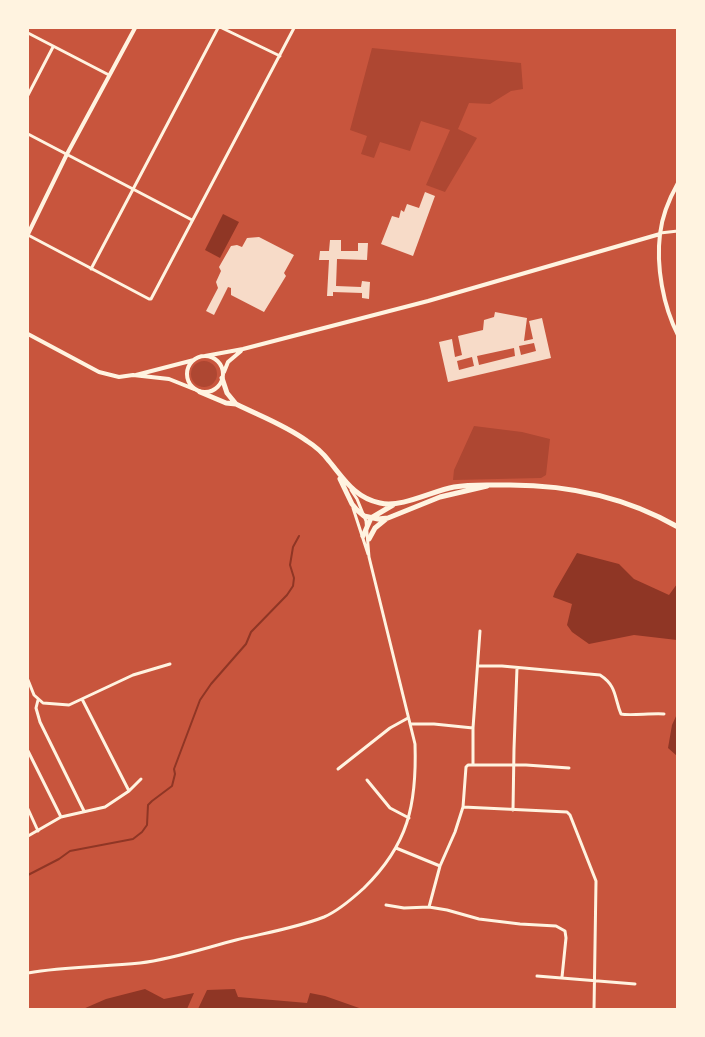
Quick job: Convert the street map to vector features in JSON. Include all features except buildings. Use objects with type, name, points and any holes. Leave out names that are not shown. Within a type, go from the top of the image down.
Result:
[{"type":"main road","points":[[223,376],[226,393],[236,404]]},
{"type":"main road","points":[[200,392],[226,403],[236,404],[293,431],[320,451],[336,472],[360,495],[374,502],[396,504]]},
{"type":"main road","points":[[336,472],[352,504],[364,516],[388,518]]},
{"type":"main road","points":[[362,536],[371,518],[396,504],[446,488],[472,484],[531,484],[604,496],[648,512],[678,527]]},
{"type":"main road","points":[[368,539],[375,528],[388,518],[440,497],[497,484]]},
{"type":"street","points":[[135,28],[67,154],[28,234],[149,299],[294,28]]},
{"type":"street","points":[[91,269],[220,28],[280,56]]},
{"type":"street","points":[[28,33],[109,75]]},
{"type":"street","points":[[28,95],[53,47]]},
{"type":"street","points":[[28,134],[192,220]]},
{"type":"street","points":[[678,183],[666,208],[660,234],[659,257],[672,324],[678,335]]},
{"type":"street","points":[[134,375],[205,356],[243,349],[496,282],[660,234],[678,231]]},
{"type":"street","points":[[28,334],[99,372],[118,376],[134,375],[169,379],[200,392],[214,390],[219,385],[228,362],[243,349]]},
{"type":"street","points":[[205,356],[212,357],[218,361],[223,376]]},
{"type":"street","points":[[194,360],[187,369],[190,385],[194,389]]},
{"type":"street","points":[[350,487],[364,516],[367,527],[369,557]]},
{"type":"street","points":[[28,973],[168,958],[297,926],[325,916],[341,907],[359,893],[373,879],[396,848],[409,818],[413,800],[416,772],[415,744],[369,557],[352,504]]},
{"type":"street","points":[[473,765],[473,728],[480,631]]},
{"type":"street","points":[[28,680],[38,700],[43,703],[69,705],[133,674],[170,664]]},
{"type":"street","points":[[478,666],[600,675],[614,687],[621,714],[664,714]]},
{"type":"street","points":[[513,810],[517,668]]},
{"type":"street","points":[[82,699],[129,791]]},
{"type":"street","points":[[38,700],[36,708],[40,722],[84,811]]},
{"type":"street","points":[[338,769],[390,728],[408,718]]},
{"type":"street","points":[[410,724],[434,724],[473,728]]},
{"type":"street","points":[[28,752],[61,817]]},
{"type":"street","points":[[429,907],[440,866],[455,832],[463,807],[466,767],[468,765],[569,768]]},
{"type":"street","points":[[28,836],[61,817],[105,807],[129,791],[141,778]]},
{"type":"street","points":[[367,780],[390,808],[409,818]]},
{"type":"street","points":[[463,807],[567,812],[570,815],[596,881],[594,1010]]},
{"type":"street","points":[[28,809],[38,830]]},
{"type":"street","points":[[396,848],[440,866]]},
{"type":"street","points":[[386,905],[404,908],[441,908],[479,918],[561,928],[566,938],[562,977]]},
{"type":"street","points":[[536,976],[635,984]]},
{"type":"shaded area","points":[[372,48],[521,63],[523,89],[511,91],[490,104],[469,103],[458,129],[477,138],[445,192],[426,185],[450,130],[421,121],[410,151],[380,142],[374,158],[361,154],[367,136],[350,130]]},
{"type":"shaded area","points":[[223,214],[239,222],[220,258],[205,250]]},
{"type":"shaded area","points":[[204,361],[213,365],[217,374],[213,383],[204,387],[195,383],[191,374],[195,365]]},
{"type":"shaded area","points":[[474,426],[522,432],[550,439],[546,475],[541,478],[453,480],[454,470]]},
{"type":"shaded area","points":[[577,553],[619,564],[634,579],[669,595],[677,584],[677,640],[634,635],[589,644],[572,632],[567,625],[572,604],[553,597]]},
{"type":"shaded area","points":[[677,714],[677,756],[668,748],[672,725]]},
{"type":"shaded area","points":[[145,989],[164,999],[194,993],[187,1009],[83,1009],[106,999]]},
{"type":"shaded area","points":[[235,989],[238,997],[307,1003],[310,993],[325,996],[362,1009],[198,1009],[207,990]]},
{"type":"waterway","points":[[28,875],[70,851],[133,839],[142,832],[147,825],[148,805],[172,786],[175,774],[174,769],[200,700],[211,684],[246,644],[251,632],[287,595],[293,586],[294,578],[290,565],[293,547],[299,536]]}]
